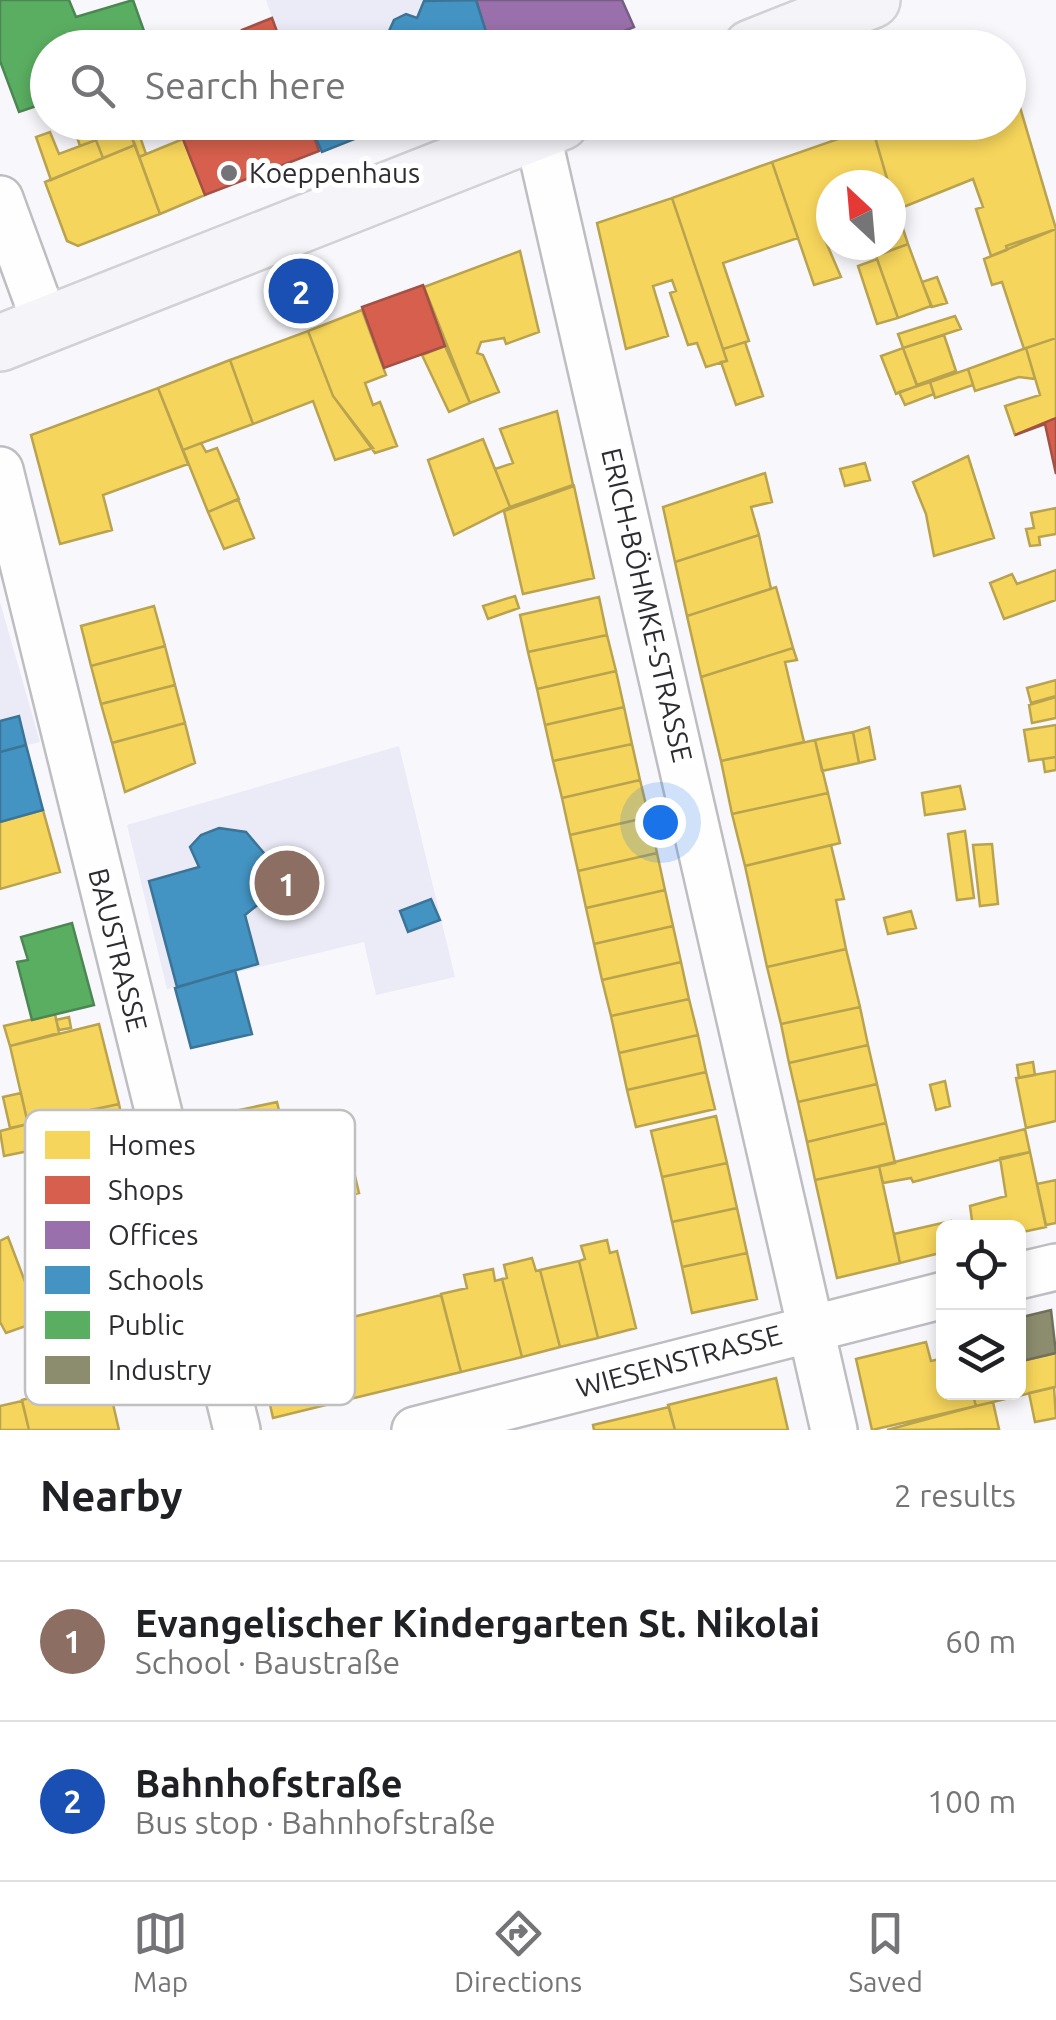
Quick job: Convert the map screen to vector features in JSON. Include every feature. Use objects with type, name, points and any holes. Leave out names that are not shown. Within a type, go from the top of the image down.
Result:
[{"type":"main road","points":[[796,30],[872,0]]},
{"type":"main road","points":[[23,334],[516,140]]},
{"type":"street","name":"ERICH-BÖHMKE-STRASSE","points":[[552,140],[834,1430]]},
{"type":"street","points":[[0,199],[23,334]]},
{"type":"street","name":"BAUSTRASSE","points":[[0,470],[158,1110]]},
{"type":"street","points":[[1026,1274],[1056,1267]]},
{"type":"street","name":"WIESENSTRASSE","points":[[415,1430],[936,1296]]},
{"type":"street","name":"BAUSTRASSE","points":[[231,1405],[237,1430]]},
{"type":"shaded area","points":[[266,0],[476,0],[486,30],[277,30]]},
{"type":"shaded area","points":[[0,602],[40,742],[0,752]]},
{"type":"shaded area","points":[[399,746],[455,977],[376,995],[364,942],[167,989],[127,825]]},
{"type":"building: Homes","points":[[1026,128],[1056,229],[991,256],[976,209],[983,207],[973,179],[906,206],[906,170],[884,170],[876,140],[1026,140]]},
{"type":"building: Homes","points":[[37,140],[53,140],[59,154],[96,140],[103,158],[51,180]]},
{"type":"building: Homes","points":[[96,140],[133,140],[135,145],[103,158]]},
{"type":"building: Homes","points":[[133,140],[141,140],[146,154],[139,157]]},
{"type":"building: Homes","points":[[183,140],[205,195],[160,214],[139,157]]},
{"type":"building: Homes","points":[[835,140],[876,140],[885,170],[816,170],[816,260],[834,260],[841,277],[814,285],[772,162]]},
{"type":"building: Homes","points":[[135,145],[160,214],[78,246],[67,241],[45,182]]},
{"type":"building: Homes","points":[[772,162],[798,238],[723,263],[749,341],[723,349],[672,198]]},
{"type":"building: Homes","points":[[672,198],[727,361],[706,367],[697,343],[688,345],[670,293],[676,291],[672,280],[653,286],[668,336],[626,349],[597,223]]},
{"type":"building: Homes","points":[[1056,229],[1056,338],[1024,349],[1002,282],[992,285],[984,259],[1007,250],[1006,246]]},
{"type":"building: Homes","points":[[906,245],[931,306],[898,318],[877,260],[906,260]]},
{"type":"building: Homes","points":[[520,251],[539,332],[506,344],[504,338],[481,342],[477,353],[483,355],[499,392],[470,403],[424,287]]},
{"type":"building: Homes","points":[[877,260],[898,318],[877,324],[858,266]]},
{"type":"building: Homes","points":[[937,277],[947,303],[932,307],[922,282]]},
{"type":"building: Homes","points":[[362,310],[386,375],[365,383],[373,405],[380,402],[397,446],[375,453],[333,396],[308,331]]},
{"type":"building: Homes","points":[[955,316],[961,329],[903,348],[898,334]]},
{"type":"building: Homes","points":[[308,331],[333,396],[373,448],[335,460],[313,401],[253,424],[230,360]]},
{"type":"building: Homes","points":[[944,335],[956,371],[917,385],[903,348]]},
{"type":"building: Homes","points":[[1056,338],[1056,418],[1015,435],[1005,406],[1040,395],[1026,348]]},
{"type":"building: Homes","points":[[745,342],[763,396],[736,405],[721,362],[727,361],[723,349]]},
{"type":"building: Homes","points":[[445,346],[470,403],[449,412],[422,355]]},
{"type":"building: Homes","points":[[903,348],[917,386],[896,394],[881,356]]},
{"type":"building: Homes","points":[[1026,348],[1035,379],[1019,377],[975,391],[968,369]]},
{"type":"building: Homes","points":[[230,360],[253,424],[183,450],[158,388]]},
{"type":"building: Homes","points":[[968,369],[973,385],[935,398],[930,382]]},
{"type":"building: Homes","points":[[930,382],[934,394],[905,405],[899,392]]},
{"type":"building: Homes","points":[[158,388],[188,464],[103,495],[112,530],[60,544],[31,435]]},
{"type":"building: Homes","points":[[557,411],[573,485],[510,507],[495,469],[513,463],[500,429]]},
{"type":"building: Homes","points":[[483,439],[510,507],[454,535],[428,460]]},
{"type":"building: Homes","points":[[201,443],[206,452],[217,448],[239,499],[208,512],[183,450]]},
{"type":"building: Homes","points":[[968,456],[994,538],[934,556],[926,514],[913,482]]},
{"type":"building: Homes","points":[[865,463],[870,480],[845,486],[840,469]]},
{"type":"building: Homes","points":[[765,473],[772,502],[751,507],[759,535],[675,562],[663,507]]},
{"type":"building: Homes","points":[[574,486],[594,578],[523,594],[504,511]]},
{"type":"building: Homes","points":[[238,499],[254,538],[224,549],[208,512]]},
{"type":"building: Homes","points":[[1056,508],[1056,534],[1039,537],[1040,545],[1030,546],[1026,529],[1034,528],[1031,513]]},
{"type":"building: Homes","points":[[759,535],[771,589],[687,616],[675,562]]},
{"type":"building: Homes","points":[[1056,570],[1056,600],[1004,619],[990,583],[1012,574],[1017,584]]},
{"type":"building: Homes","points":[[776,587],[793,648],[701,677],[687,616]]},
{"type":"building: Homes","points":[[515,596],[519,608],[488,619],[483,606]]},
{"type":"building: Homes","points":[[599,597],[607,635],[528,652],[520,615]]},
{"type":"building: Homes","points":[[154,606],[165,646],[91,666],[81,626]]},
{"type":"building: Homes","points":[[607,635],[616,671],[537,689],[528,652]]},
{"type":"building: Homes","points":[[165,646],[175,685],[101,704],[91,666]]},
{"type":"building: Homes","points":[[793,648],[797,660],[785,662],[804,742],[721,761],[701,677]]},
{"type":"building: Homes","points":[[616,671],[624,707],[545,725],[537,689]]},
{"type":"building: Homes","points":[[1056,680],[1056,696],[1031,703],[1027,688]]},
{"type":"building: Homes","points":[[175,685],[185,723],[112,743],[101,704]]},
{"type":"building: Homes","points":[[1056,697],[1056,718],[1032,723],[1029,705]]},
{"type":"building: Homes","points":[[624,707],[632,744],[553,761],[545,725]]},
{"type":"building: Homes","points":[[185,723],[195,763],[125,792],[112,743]]},
{"type":"building: Homes","points":[[1056,725],[1056,757],[1029,761],[1024,730]]},
{"type":"building: Homes","points":[[869,727],[875,759],[859,763],[853,732]]},
{"type":"building: Homes","points":[[853,732],[859,763],[822,771],[815,740]]},
{"type":"building: Homes","points":[[815,740],[828,793],[732,814],[721,761]]},
{"type":"building: Homes","points":[[632,744],[640,780],[562,798],[553,761]]},
{"type":"building: Homes","points":[[1056,757],[1056,770],[1045,772],[1043,759]]},
{"type":"building: Homes","points":[[640,780],[649,817],[570,835],[562,798]]},
{"type":"building: Homes","points":[[960,786],[965,809],[925,815],[922,793]]},
{"type":"building: Homes","points":[[828,793],[840,843],[745,866],[732,814]]},
{"type":"building: Homes","points":[[43,810],[60,872],[0,889],[0,822]]},
{"type":"building: Homes","points":[[649,817],[657,853],[578,871],[570,835]]},
{"type":"building: Homes","points":[[965,831],[974,898],[957,900],[948,834]]},
{"type":"building: Homes","points":[[992,844],[998,904],[980,906],[973,845]]},
{"type":"building: Homes","points":[[831,845],[844,899],[836,900],[846,949],[767,967],[745,866]]},
{"type":"building: Homes","points":[[657,853],[665,890],[586,908],[578,871]]},
{"type":"building: Homes","points":[[665,890],[673,926],[594,944],[586,908]]},
{"type":"building: Homes","points":[[911,911],[916,928],[888,934],[884,918]]},
{"type":"building: Homes","points":[[673,926],[681,962],[602,980],[594,944]]},
{"type":"building: Homes","points":[[846,949],[860,1007],[781,1024],[767,967]]},
{"type":"building: Homes","points":[[681,962],[689,999],[611,1016],[602,980]]},
{"type":"building: Homes","points":[[689,999],[698,1035],[619,1053],[611,1016]]},
{"type":"building: Homes","points":[[860,1007],[868,1045],[789,1063],[781,1024]]},
{"type":"building: Homes","points":[[55,1014],[59,1033],[10,1046],[4,1026]]},
{"type":"building: Homes","points":[[69,1017],[71,1028],[59,1030],[56,1020]]},
{"type":"building: Homes","points":[[99,1024],[119,1104],[92,1110],[25,1111],[10,1046]]},
{"type":"building: Homes","points":[[698,1035],[706,1072],[627,1090],[619,1053]]},
{"type":"building: Homes","points":[[868,1045],[877,1084],[798,1102],[789,1063]]},
{"type":"building: Homes","points":[[1033,1062],[1035,1075],[1019,1078],[1017,1065]]},
{"type":"building: Homes","points":[[1056,1071],[1056,1121],[1026,1128],[1016,1078]]},
{"type":"building: Homes","points":[[706,1072],[715,1109],[636,1127],[627,1090]]},
{"type":"building: Homes","points":[[945,1081],[950,1106],[936,1110],[930,1085]]},
{"type":"building: Homes","points":[[877,1084],[886,1123],[807,1142],[798,1102]]},
{"type":"building: Homes","points":[[21,1093],[25,1125],[10,1128],[3,1097]]},
{"type":"building: Homes","points":[[277,1102],[279,1110],[239,1110]]},
{"type":"building: Homes","points":[[119,1104],[120,1110],[90,1110]]},
{"type":"building: Homes","points":[[716,1116],[727,1163],[662,1177],[651,1131]]},
{"type":"building: Homes","points":[[886,1123],[895,1163],[815,1180],[807,1142]]},
{"type":"building: Homes","points":[[25,1125],[25,1152],[4,1156],[0,1131]]},
{"type":"building: Homes","points":[[1025,1129],[1030,1152],[913,1182],[911,1178],[883,1183],[879,1166]]},
{"type":"building: Homes","points":[[1030,1152],[1046,1227],[1026,1231],[1026,1220],[972,1220],[970,1206],[1006,1196],[1000,1158]]},
{"type":"building: Homes","points":[[727,1163],[737,1208],[672,1222],[662,1177]]},
{"type":"building: Homes","points":[[879,1166],[900,1263],[837,1278],[815,1180]]},
{"type":"building: Homes","points":[[1056,1180],[1056,1223],[1046,1225],[1037,1184]]},
{"type":"building: Homes","points":[[737,1208],[747,1253],[682,1267],[672,1222]]},
{"type":"building: Homes","points":[[936,1224],[936,1254],[900,1263],[894,1234]]},
{"type":"building: Homes","points":[[8,1237],[25,1282],[25,1326],[6,1333],[0,1322],[0,1241]]},
{"type":"building: Homes","points":[[607,1240],[610,1253],[617,1251],[636,1328],[598,1338],[579,1261],[585,1259],[581,1246]]},
{"type":"building: Homes","points":[[747,1253],[757,1299],[692,1313],[682,1267]]},
{"type":"building: Homes","points":[[532,1258],[536,1271],[540,1270],[560,1347],[522,1357],[502,1279],[507,1278],[504,1265]]},
{"type":"building: Homes","points":[[579,1261],[598,1338],[560,1347],[540,1270]]},
{"type":"building: Homes","points":[[493,1269],[495,1281],[502,1279],[522,1357],[461,1372],[441,1294],[467,1288],[464,1275]]},
{"type":"building: Homes","points":[[441,1295],[461,1372],[355,1398],[355,1316]]},
{"type":"building: Homes","points":[[926,1342],[931,1361],[936,1360],[936,1400],[974,1400],[976,1406],[872,1430],[856,1359]]},
{"type":"building: Homes","points":[[1056,1353],[1056,1387],[1026,1394],[1026,1360]]},
{"type":"building: Homes","points":[[776,1378],[788,1430],[675,1430],[668,1405]]},
{"type":"building: Homes","points":[[1054,1387],[1056,1418],[1035,1422],[1029,1393]]},
{"type":"building: Homes","points":[[22,1400],[25,1405],[113,1405],[119,1430],[29,1430]]},
{"type":"building: Homes","points":[[974,1400],[1001,1400],[976,1406]]},
{"type":"building: Homes","points":[[22,1401],[29,1430],[0,1430],[0,1406]]},
{"type":"building: Homes","points":[[993,1402],[999,1429],[887,1430],[976,1406]]},
{"type":"building: Homes","points":[[270,1405],[326,1405],[273,1418]]},
{"type":"building: Homes","points":[[669,1407],[675,1430],[594,1430],[593,1425]]},
{"type":"building: Shops","points":[[272,18],[276,30],[242,30]]},
{"type":"building: Shops","name":"Koeppenhaus","points":[[183,140],[315,140],[319,151],[205,195]]},
{"type":"building: Shops","points":[[423,285],[445,346],[384,368],[362,307]]},
{"type":"building: Shops","points":[[1056,418],[1056,474],[1045,424],[1015,435]]},
{"type":"building: Offices","points":[[476,0],[622,0],[634,27],[627,30],[485,30]]},
{"type":"building: Schools","points":[[476,0],[485,30],[389,30],[394,20],[406,14],[417,18],[424,1]]},
{"type":"building: Schools","points":[[317,140],[352,140],[322,152]]},
{"type":"building: Schools","points":[[19,716],[26,745],[0,752],[0,721]]},
{"type":"building: Schools","points":[[26,745],[43,810],[0,822],[0,752]]},
{"type":"building: Schools","points":[[219,828],[246,832],[269,859],[271,879],[265,899],[245,915],[258,964],[177,987],[149,881],[199,867],[190,847],[201,835]]},
{"type":"building: Schools","points":[[431,899],[440,920],[408,932],[400,911]]},
{"type":"building: Schools","points":[[235,970],[252,1034],[191,1048],[175,988]]},
{"type":"building: Public","points":[[0,0],[69,0],[76,17],[133,0],[144,30],[30,30],[30,108],[19,112],[0,61]]},
{"type":"building: Public","points":[[72,923],[94,1005],[32,1020],[17,962],[28,960],[21,937]]},
{"type":"building: Industry","points":[[1051,1310],[1056,1353],[1026,1360],[1026,1316]]},
{"type":"place","name":"Koeppenhaus","points":[[229,173]]},
{"type":"place","name":"Bahnhofstraße","points":[[301,291]]},
{"type":"place","name":"Evangelischer Kindergarten St. Nikolai","points":[[287,883]]}]
